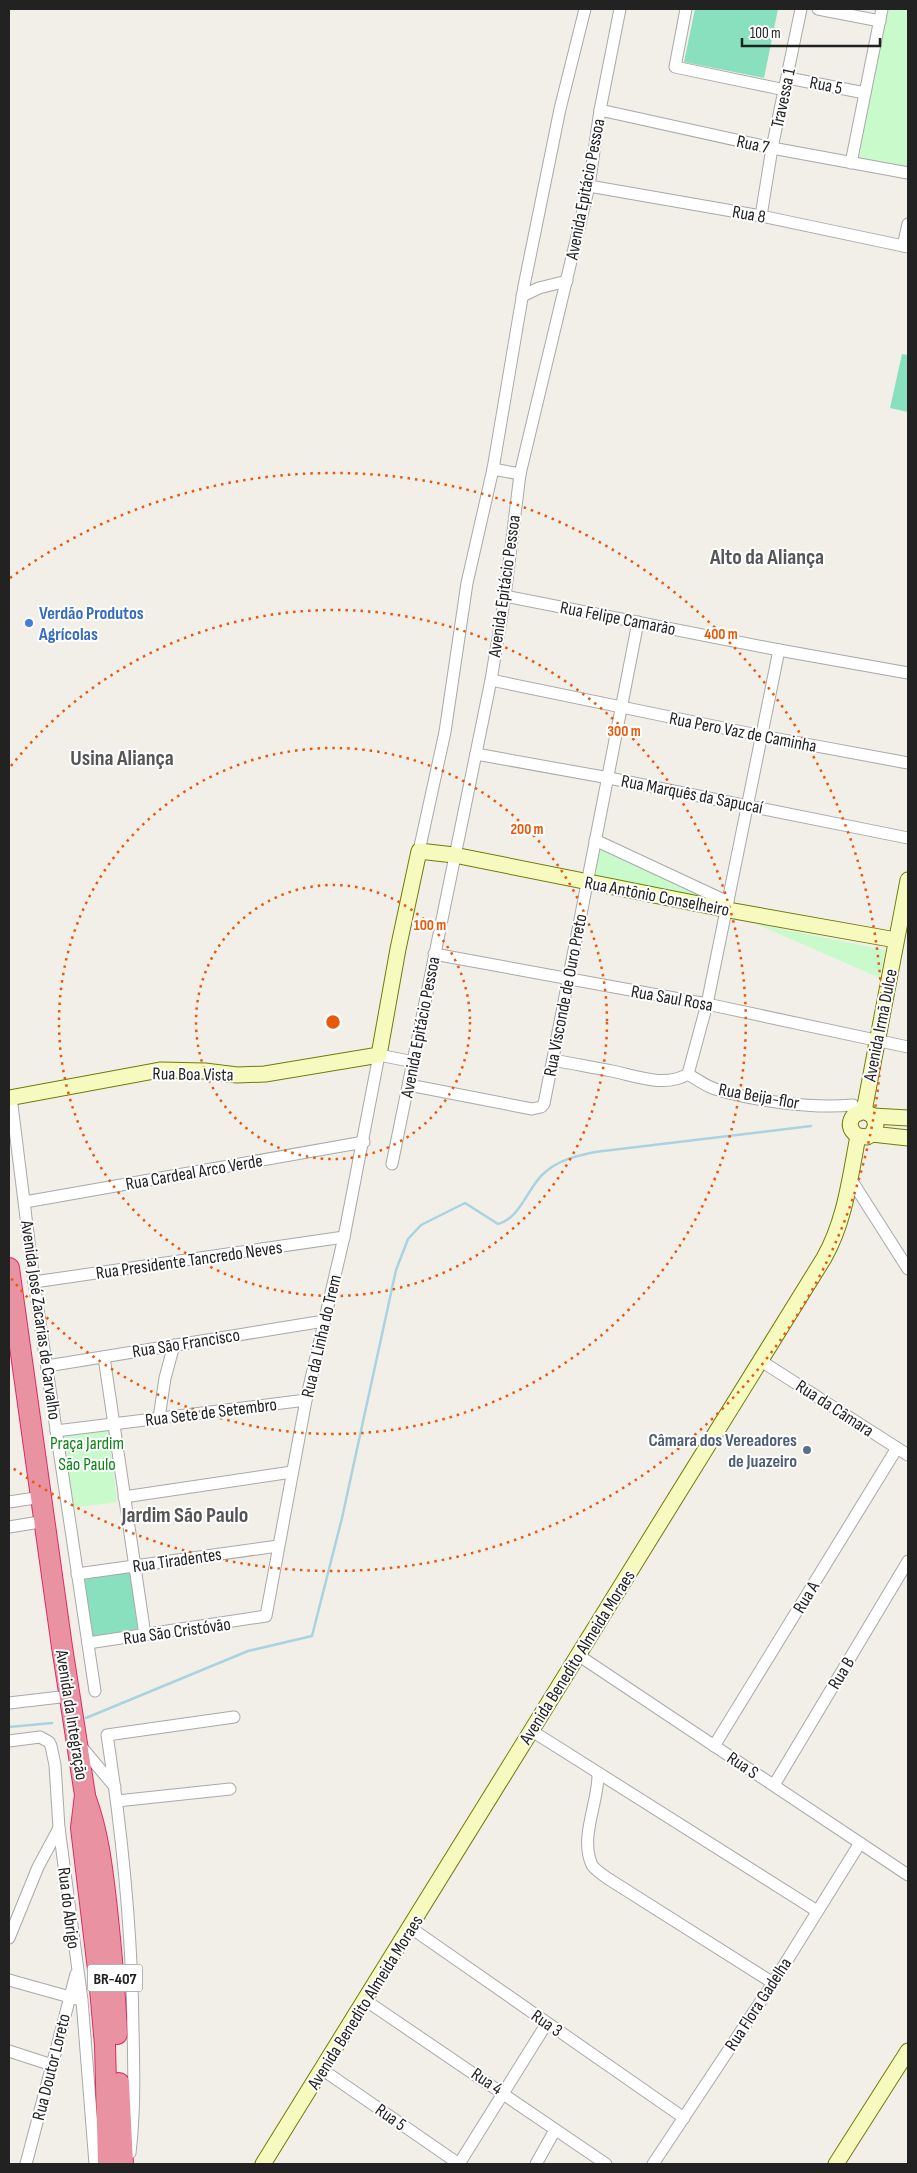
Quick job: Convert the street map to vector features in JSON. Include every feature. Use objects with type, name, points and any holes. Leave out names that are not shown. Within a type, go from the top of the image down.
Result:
[{"type":"highway","name":"Avenida da Integração","points":[[9,1268],[31,1432],[46,1521],[75,1739],[85,1795],[81,1828],[100,1978],[105,2045],[108,2164]]},
{"type":"highway","name":"BR-407","points":[[85,1795],[96,1825],[115,1973],[122,2164]]},
{"type":"main road","name":"Rua Antônio Conselheiro","points":[[419,851],[454,855],[902,941]]},
{"type":"main road","points":[[379,1055],[398,949],[419,851]]},
{"type":"main road","name":"Avenida Irmã Dulce","points":[[863,1111],[902,941],[908,880]]},
{"type":"main road","name":"Rua Boa Vista","points":[[10,1097],[160,1070],[205,1071],[238,1075],[265,1074],[379,1055]]},
{"type":"main road","points":[[908,1118],[863,1111],[854,1115],[850,1124],[853,1133],[908,1138]]},
{"type":"main road","points":[[863,1111],[876,1126],[865,1135]]},
{"type":"main road","name":"Avenida Benedito Almeida Moraes","points":[[263,2164],[411,1928],[832,1244],[845,1206],[850,1178],[865,1135]]},
{"type":"main road","points":[[836,2164],[908,2051]]},
{"type":"street","points":[[419,851],[447,724],[467,583],[493,469],[522,296],[560,109],[585,9]]},
{"type":"street","name":"Avenida Epitácio Pessoa","points":[[392,1164],[491,680],[505,596],[520,474],[589,186],[600,110],[620,9]]},
{"type":"street","points":[[686,9],[675,66],[785,90]]},
{"type":"street","name":"Travessa 1","points":[[761,216],[772,148],[801,9]]},
{"type":"street","points":[[818,9],[880,21]]},
{"type":"street","points":[[850,163],[882,9]]},
{"type":"street","name":"Rua 5","points":[[788,78],[865,93]]},
{"type":"street","name":"Rua 7","points":[[600,110],[772,148],[908,173]]},
{"type":"street","name":"Rua 8","points":[[589,186],[761,216],[906,246]]},
{"type":"street","points":[[906,246],[908,224]]},
{"type":"street","points":[[522,296],[540,288],[567,281]]},
{"type":"street","points":[[493,469],[520,474]]},
{"type":"street","name":"Rua Felipe Camarão","points":[[505,596],[779,650],[908,673]]},
{"type":"street","name":"Rua Visconde de Ouro Preto","points":[[409,1084],[532,1109],[541,1107],[544,1104],[638,622]]},
{"type":"street","points":[[553,1060],[613,1071],[646,1080],[680,1078],[688,1074],[707,1004],[779,650]]},
{"type":"street","name":"Rua Pero Vaz de Caminha","points":[[491,680],[620,708],[908,763]]},
{"type":"street","name":"Rua Marquês da Sapucaí","points":[[476,754],[748,805],[908,838]]},
{"type":"street","name":"Rua Antônio Conselheiro","points":[[594,840],[727,906]]},
{"type":"street","name":"Rua Saul Rosa","points":[[434,954],[707,1004],[908,1047]]},
{"type":"street","points":[[379,1055],[414,1062]]},
{"type":"street","name":"Rua da Linha do Trem","points":[[266,1616],[306,1400],[344,1237],[364,1142],[379,1055]]},
{"type":"street","name":"Rua Beija-flor","points":[[688,1074],[713,1089],[754,1098],[863,1111]]},
{"type":"street","name":"Avenida José Zacarias de Carvalho","points":[[10,1097],[34,1282],[95,1691]]},
{"type":"street","name":"Rua Cardeal Arco Verde","points":[[25,1202],[364,1142]]},
{"type":"street","points":[[850,1178],[908,1269]]},
{"type":"street","name":"Rua Presidente Tancredo Neves","points":[[34,1282],[344,1237]]},
{"type":"street","name":"Rua São Francisco","points":[[47,1366],[324,1321]]},
{"type":"street","points":[[159,1418],[165,1378],[174,1345]]},
{"type":"street","points":[[104,1356],[112,1424],[136,1566],[145,1635]]},
{"type":"street","name":"Rua da Câmara","points":[[761,1361],[908,1455]]},
{"type":"street","name":"Rua Sete de Setembro","points":[[56,1431],[306,1400]]},
{"type":"street","name":"Rua A","points":[[714,1746],[897,1448]]},
{"type":"street","points":[[124,1496],[292,1472]]},
{"type":"street","points":[[9,1502],[42,1498]]},
{"type":"street","points":[[9,1527],[46,1521]]},
{"type":"street","name":"Rua Tiradentes","points":[[77,1574],[278,1546]]},
{"type":"street","name":"Rua B","points":[[774,1785],[908,1561]]},
{"type":"street","name":"Rua São Cristóvão","points":[[88,1643],[266,1616]]},
{"type":"street","name":"Rua S","points":[[578,1655],[908,1875]]},
{"type":"street","points":[[9,1703],[69,1696]]},
{"type":"street","points":[[128,2164],[134,2103],[132,1961],[118,1801],[107,1735],[234,1717]]},
{"type":"street","points":[[532,1731],[817,1911]]},
{"type":"street","name":"Rua do Abrigo","points":[[9,1741],[40,1737],[49,1742],[55,1765],[59,1828],[82,2000],[95,2164]]},
{"type":"street","points":[[75,1739],[115,1787]]},
{"type":"street","points":[[598,1773],[599,1784],[589,1822],[589,1849],[592,1866],[606,1878],[773,1983]]},
{"type":"street","points":[[118,1801],[230,1789]]},
{"type":"street","points":[[9,1938],[38,1867],[59,1828]]},
{"type":"street","name":"Rua Flora Gadelha","points":[[653,2164],[773,1983],[860,1843]]},
{"type":"street","name":"Rua 3","points":[[411,1928],[684,2118]]},
{"type":"street","name":"Rua Doutor Loreto","points":[[26,2164],[77,1970]]},
{"type":"street","points":[[9,1980],[69,1998],[82,2000]]},
{"type":"street","name":"Rua 4","points":[[365,2000],[505,2093],[555,2130],[606,2164]]},
{"type":"street","points":[[459,2164],[547,2023]]},
{"type":"street","points":[[9,2051],[52,2065]]},
{"type":"street","name":"Rua 5","points":[[323,2070],[459,2164]]},
{"type":"street","points":[[536,2164],[555,2130]]},
{"type":"green space","points":[[695,9],[778,9],[764,78],[684,62]]},
{"type":"green space","points":[[888,9],[908,9],[908,168],[858,157]]},
{"type":"green space","points":[[902,354],[908,355],[908,412],[890,408]]},
{"type":"green space","points":[[598,844],[723,903],[592,877]]},
{"type":"green space","points":[[756,924],[885,950],[880,978]]},
{"type":"green space","name":"Praça Jardim São Paulo","points":[[108,1427],[117,1502],[72,1508],[60,1434]]},
{"type":"green space","points":[[130,1571],[138,1631],[90,1637],[82,1577]]},
{"type":"waterway","points":[[86,1718],[248,1651],[312,1636],[342,1518],[396,1270],[408,1239],[421,1225],[465,1203],[498,1224],[505,1221],[517,1210],[542,1175],[560,1162],[581,1155],[811,1126]]},
{"type":"waterway","points":[[9,1727],[52,1723]]},
{"type":"place","name":"Verdão Produtos Agrícolas","points":[[29,623]]},
{"type":"place","name":"Câmara dos Vereadores de Juazeiro","points":[[807,1450]]},
{"type":"district","name":"Alto da Aliança","points":[[767,556]]},
{"type":"district","name":"Usina Aliança","points":[[122,757]]},
{"type":"district","name":"Jardim São Paulo","points":[[185,1514]]}]
